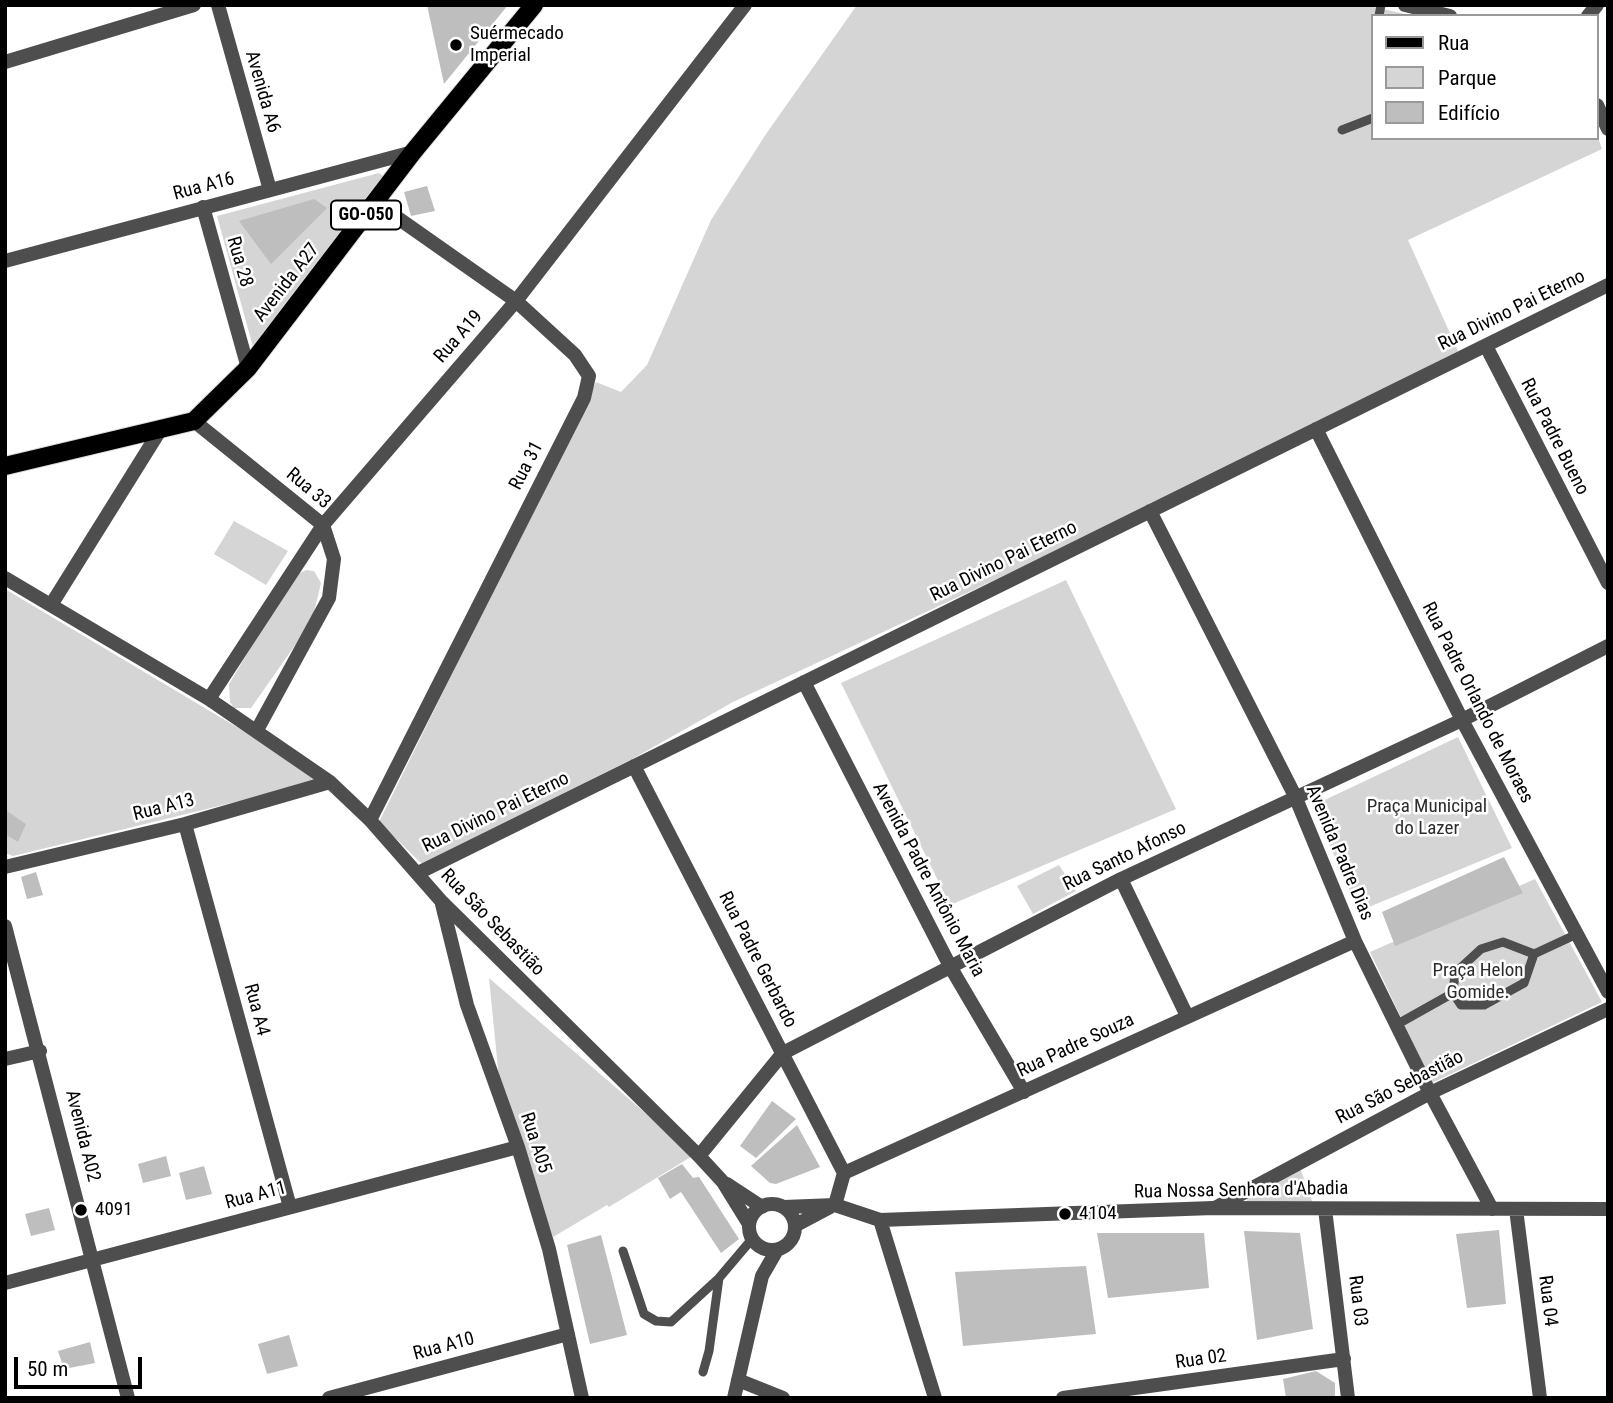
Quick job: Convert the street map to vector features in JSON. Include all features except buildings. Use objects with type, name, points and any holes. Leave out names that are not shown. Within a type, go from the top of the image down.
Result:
[{"type":"main road","name":"Avenida A27","points":[[5,466],[159,432],[194,421],[248,368],[413,152],[534,5]]},
{"type":"street","points":[[5,62],[194,5]]},
{"type":"street","name":"Avenida A6","points":[[218,5],[270,190]]},
{"type":"street","name":"Rua A19","points":[[209,699],[323,525],[516,301],[745,5]]},
{"type":"street","points":[[1405,5],[1442,14]]},
{"type":"street","points":[[1599,109],[1608,129]]},
{"type":"street","name":"Rua A16","points":[[5,261],[413,152]]},
{"type":"street","name":"Rua 31","points":[[370,820],[588,386],[589,376],[584,366],[516,301],[376,202]]},
{"type":"street","name":"Rua 28","points":[[203,207],[248,368]]},
{"type":"street","name":"Rua Divino Pai Eterno","points":[[418,873],[1608,285]]},
{"type":"street","name":"Rua Padre Bueno","points":[[1486,346],[1608,583]]},
{"type":"street","name":"Rua 33","points":[[194,421],[323,525],[334,559],[328,597],[257,730]]},
{"type":"street","name":"Rua Padre Orlando de Moraes","points":[[1316,429],[1462,720],[1608,992]]},
{"type":"street","points":[[51,605],[159,432]]},
{"type":"street","name":"Avenida Padre Dias","points":[[1150,511],[1295,796],[1355,941],[1396,1025],[1492,1209]]},
{"type":"street","name":"Rua São Sebastião","points":[[5,578],[209,699],[330,782],[370,820],[442,902],[699,1156],[723,1182],[749,1224]]},
{"type":"street","name":"Rua Santo Afonso","points":[[699,1156],[783,1053],[1121,880],[1295,796],[1462,720],[1608,646]]},
{"type":"street","name":"Avenida Padre Antônio Maria","points":[[804,682],[951,968],[1024,1092]]},
{"type":"street","name":"Rua Padre Gerbardo","points":[[634,766],[844,1173]]},
{"type":"street","name":"Rua A13","points":[[5,867],[185,824],[330,782]]},
{"type":"street","name":"Rua A4","points":[[185,824],[290,1207]]},
{"type":"street","points":[[1121,880],[1186,1016]]},
{"type":"street","name":"Rua A05","points":[[442,902],[467,1005],[518,1147],[549,1249],[582,1398]]},
{"type":"street","name":"Avenida A02","points":[[5,926],[40,1051],[128,1398]]},
{"type":"street","name":"Rua Padre Souza","points":[[844,1173],[1355,941]]},
{"type":"street","name":"Rua São Sebastião","points":[[1213,1208],[1430,1093],[1608,1009]]},
{"type":"street","points":[[5,1059],[40,1051]]},
{"type":"street","name":"Rua A11","points":[[5,1283],[518,1147]]},
{"type":"street","points":[[796,1225],[835,1205],[844,1173]]},
{"type":"street","name":"Rua São Sebastião","points":[[723,1182],[762,1207]]},
{"type":"street","name":"Rua Nossa Senhora d'Abadia","points":[[784,1207],[835,1205],[880,1220],[1213,1208],[1516,1209],[1604,1206]]},
{"type":"street","points":[[734,1398],[762,1276],[777,1250],[791,1242],[796,1225],[790,1212],[784,1207],[762,1207],[752,1216],[749,1224],[762,1276]]},
{"type":"street","name":"Rua 03","points":[[1325,1209],[1348,1398]]},
{"type":"street","name":"Rua 04","points":[[1516,1209],[1540,1398]]},
{"type":"street","points":[[880,1220],[935,1398]]},
{"type":"street","points":[[755,1242],[777,1250]]},
{"type":"street","name":"Rua A10","points":[[329,1398],[568,1334]]},
{"type":"street","name":"Rua 02","points":[[1063,1398],[1149,1392],[1344,1359]]},
{"type":"street","points":[[738,1380],[783,1398]]},
{"type":"lane","points":[[1342,130],[1372,118]]},
{"type":"lane","points":[[1534,954],[1503,942],[1481,949],[1455,973],[1453,993],[1461,1005],[1484,1005],[1524,983],[1534,954],[1577,934]]},
{"type":"lane","points":[[1396,1025],[1453,993]]},
{"type":"lane","points":[[623,1251],[644,1314],[656,1321],[671,1322],[755,1242]]},
{"type":"lane","points":[[703,1372],[709,1350],[719,1279]]},
{"type":"green space","points":[[857,5],[1365,5],[1405,14],[1372,14],[1372,140],[1599,140],[1602,149],[1408,240],[1458,351],[1149,508],[733,702],[634,758],[422,864],[379,822],[596,382],[621,392],[647,365],[711,220],[766,134]]},
{"type":"green space","points":[[379,173],[387,179],[253,347],[217,216]]},
{"type":"green space","points":[[234,521],[288,551],[266,585],[214,554]]},
{"type":"green space","points":[[306,570],[314,571],[321,583],[312,621],[251,708],[234,708],[230,702],[229,684],[294,576]]},
{"type":"green space","points":[[1066,580],[1176,809],[950,905],[841,683]]},
{"type":"green space","points":[[5,589],[272,748],[317,778],[314,783],[13,856],[5,853]]},
{"type":"green space","name":"Praça Municipal do Lazer","points":[[1458,737],[1512,848],[1359,911],[1312,806]]},
{"type":"green space","points":[[1059,865],[1076,891],[1033,914],[1017,886]]},
{"type":"green space","name":"Praça Helon Gomide.","points":[[1535,879],[1602,1002],[1432,1083],[1370,952]]},
{"type":"green space","points":[[489,978],[694,1155],[609,1207],[607,1205],[553,1237],[500,1089]]},
{"type":"green space","points":[[1300,1168],[1314,1206],[1247,1204],[1247,1196]]},
{"type":"place","name":"Suérmecado Imperial","points":[[456,45]]},
{"type":"place","name":"4091","points":[[81,1210]]},
{"type":"place","name":"4104","points":[[1065,1214]]}]
